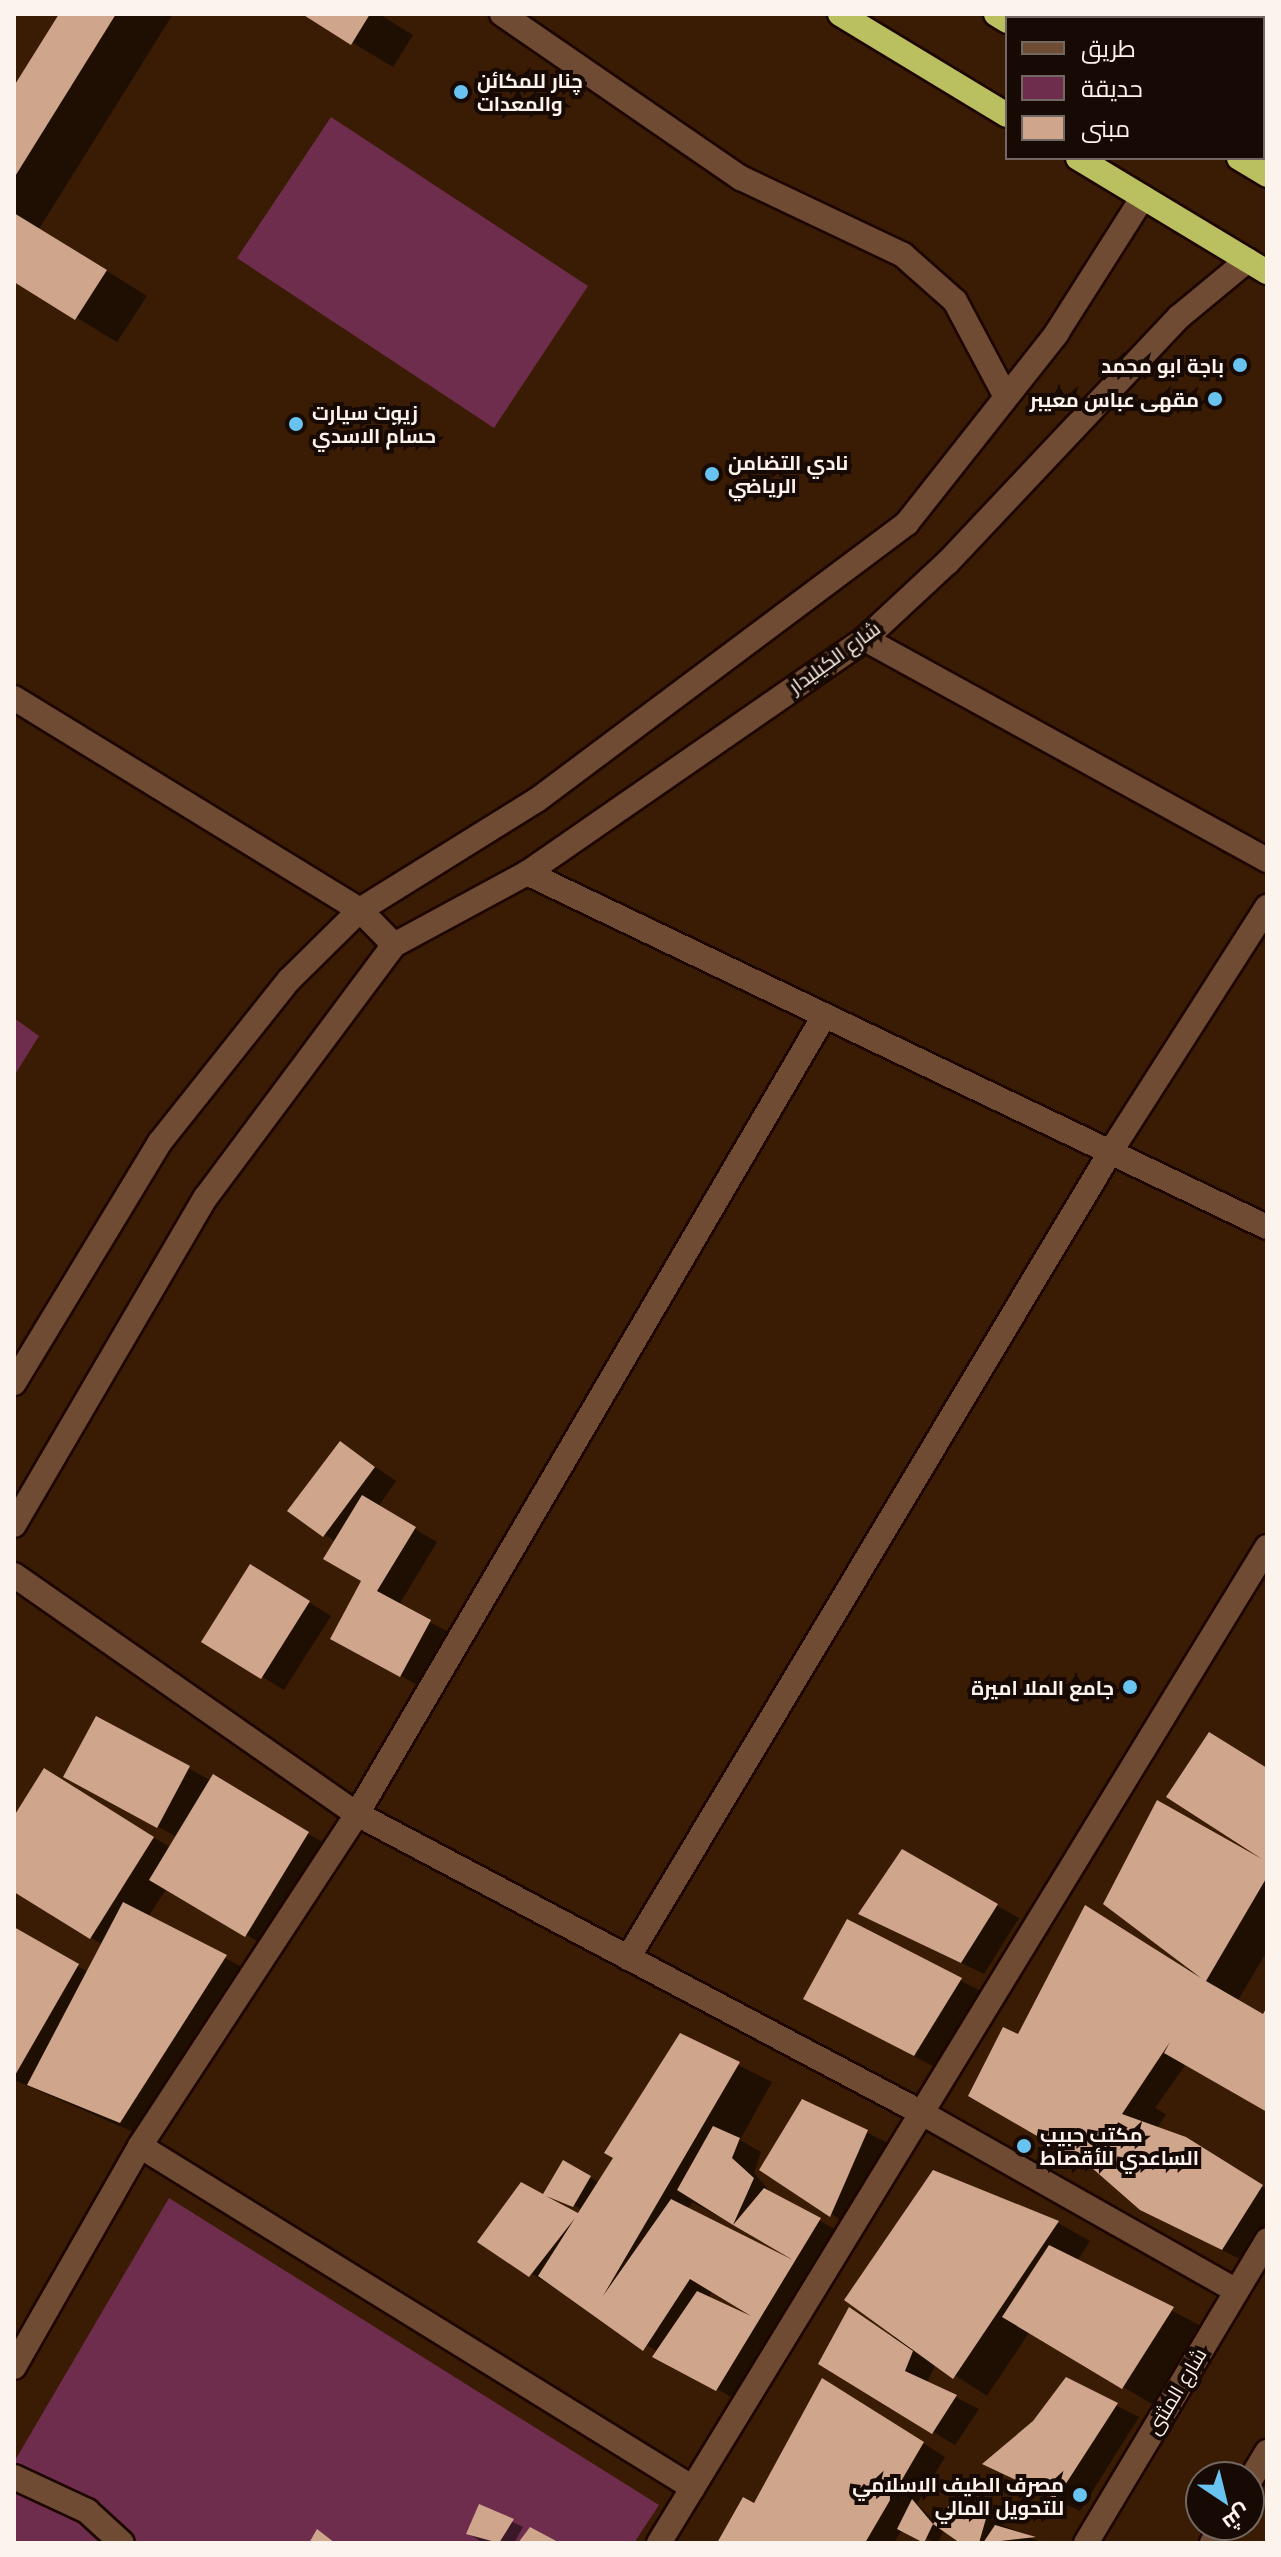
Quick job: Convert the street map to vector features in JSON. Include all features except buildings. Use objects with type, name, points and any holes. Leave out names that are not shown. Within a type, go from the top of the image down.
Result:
[{"type":"highway","points":[[840,14],[1005,114]]},
{"type":"highway","points":[[1081,160],[1258,266]]},
{"type":"highway","points":[[1242,160],[1267,175]]},
{"type":"street","points":[[502,14],[741,178],[903,255],[955,301],[1005,395]]},
{"type":"street","points":[[14,1383],[160,1142],[289,980],[360,910],[462,851],[689,691],[907,523],[980,438],[1005,395],[1056,334],[1143,197]]},
{"type":"street","name":"شارع الكيليدار","points":[[394,945],[527,873],[865,639],[948,562],[1179,317],[1258,266]]},
{"type":"street","points":[[865,639],[1267,860]]},
{"type":"street","points":[[14,698],[360,910],[394,945],[206,1197],[14,1525]]},
{"type":"street","points":[[527,873],[1267,1227]]},
{"type":"street","points":[[628,1958],[1111,1151],[1267,907]]},
{"type":"street","points":[[14,2367],[140,2146],[357,1814],[824,1016]]},
{"type":"street","points":[[659,2543],[1267,1547]]},
{"type":"street","points":[[14,1575],[357,1814],[922,2113],[1236,2291]]},
{"type":"street","points":[[140,2146],[693,2488]]},
{"type":"street","name":"شارع المثنى","points":[[1086,2543],[1267,2240]]},
{"type":"street","points":[[14,2477],[87,2511],[122,2543]]},
{"type":"green space","points":[[331,117],[588,286],[494,428],[237,258]]},
{"type":"green space","points":[[14,1018],[39,1036],[14,1076]]},
{"type":"green space","points":[[169,2198],[659,2505],[634,2543],[14,2543],[14,2462]]},
{"type":"place","name":"چنار للمكائن والمعدات","points":[[461,92]]},
{"type":"place","name":"باجة ابو محمد","points":[[1240,365]]},
{"type":"place","name":"مقهى عباس معيبر","points":[[1215,399]]},
{"type":"place","name":"زيوت سيارت حسام الاسدي","points":[[296,424]]},
{"type":"place","name":"نادي التضامن الرياضي","points":[[712,474]]},
{"type":"place","name":"جامع الملا اميرة","points":[[1130,1687]]},
{"type":"place","name":"مكتب حبيب الساعدي للأقصاط","points":[[1024,2146]]},
{"type":"place","name":"مصرف الطيف الاسلامي للتحويل المالي","points":[[1080,2495]]}]
